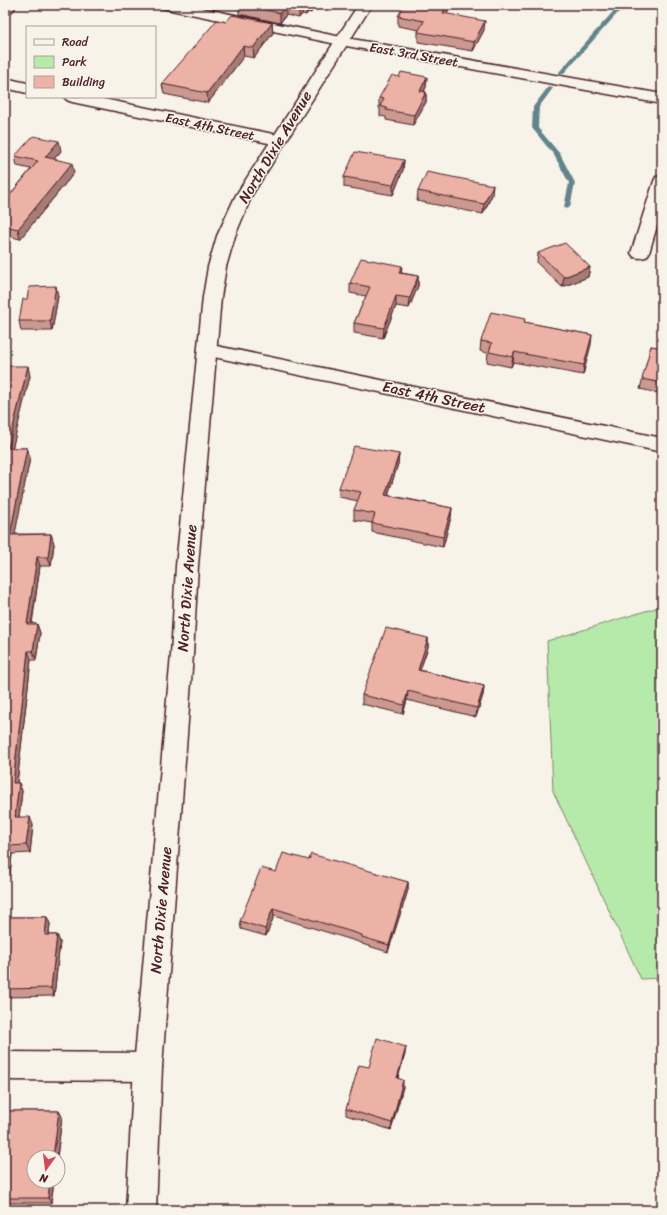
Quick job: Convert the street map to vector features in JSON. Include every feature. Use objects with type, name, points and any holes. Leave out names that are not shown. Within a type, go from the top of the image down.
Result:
[{"type":"street","points":[[5,10],[10,5]]},
{"type":"street","name":"East 3rd Street","points":[[166,5],[341,41],[662,98]]},
{"type":"street","name":"North Dixie Avenue","points":[[141,1210],[148,1067],[188,566],[212,297],[217,268],[226,236],[244,195],[365,5]]},
{"type":"street","points":[[5,83],[26,88]]},
{"type":"street","name":"East 4th Street","points":[[77,98],[278,140]]},
{"type":"street","points":[[640,253],[662,181]]},
{"type":"street","name":"East 4th Street","points":[[207,350],[662,445]]},
{"type":"street","points":[[5,1066],[148,1067]]},
{"type":"green space","points":[[662,606],[662,978],[641,979],[553,791],[547,641]]},
{"type":"building","points":[[240,5],[302,5],[299,8],[286,6],[280,13]]},
{"type":"building","points":[[404,5],[447,5],[443,13],[485,21],[474,42],[418,32],[424,21],[398,16]]},
{"type":"building","points":[[232,15],[272,23],[253,48],[243,46],[207,93],[162,84],[217,20],[226,22]]},
{"type":"building","points":[[401,72],[427,77],[420,91],[426,92],[414,115],[386,110],[387,108],[380,106],[384,99],[379,98],[392,75],[399,77]]},
{"type":"building","points":[[33,136],[59,141],[45,157],[72,163],[18,229],[5,226],[5,201],[38,161],[15,156]]},
{"type":"building","points":[[355,152],[404,160],[393,185],[344,177]]},
{"type":"building","points":[[427,172],[493,185],[484,204],[418,191]]},
{"type":"building","points":[[565,243],[590,267],[564,277],[538,253]]},
{"type":"building","points":[[361,258],[402,266],[399,273],[418,276],[410,298],[396,296],[384,328],[354,323],[370,287],[350,283]]},
{"type":"building","points":[[56,286],[50,321],[19,321],[23,299],[27,299],[29,287]]},
{"type":"building","points":[[491,312],[525,319],[524,322],[592,335],[584,365],[514,352],[513,357],[489,352],[492,343],[481,341]]},
{"type":"building","points":[[651,346],[662,348],[662,383],[642,379]]},
{"type":"building","points":[[5,366],[28,366],[8,448],[27,448],[10,535],[51,534],[48,557],[37,557],[27,624],[37,624],[33,651],[28,651],[13,783],[19,783],[15,817],[30,817],[26,845],[9,846],[7,865],[5,865]]},
{"type":"building","points":[[354,446],[399,454],[385,495],[452,508],[443,537],[372,523],[375,514],[354,510],[361,492],[339,488]]},
{"type":"building","points":[[386,628],[428,638],[418,670],[484,686],[477,708],[408,691],[404,705],[362,695]]},
{"type":"building","points":[[283,853],[309,860],[311,854],[408,882],[389,945],[362,937],[362,935],[273,908],[265,929],[240,921],[261,868],[276,872]]},
{"type":"building","points":[[5,917],[47,917],[45,935],[57,935],[51,988],[5,989]]},
{"type":"building","points":[[377,1038],[406,1047],[397,1078],[403,1080],[392,1123],[346,1109],[359,1065],[369,1067]]},
{"type":"building","points":[[5,1111],[59,1111],[54,1149],[26,1149],[26,1189],[49,1189],[48,1198],[5,1198]]},
{"type":"waterway","points":[[561,73],[622,5]]},
{"type":"waterway","points":[[550,88],[536,107],[535,128],[557,154],[572,183],[567,207]]}]
